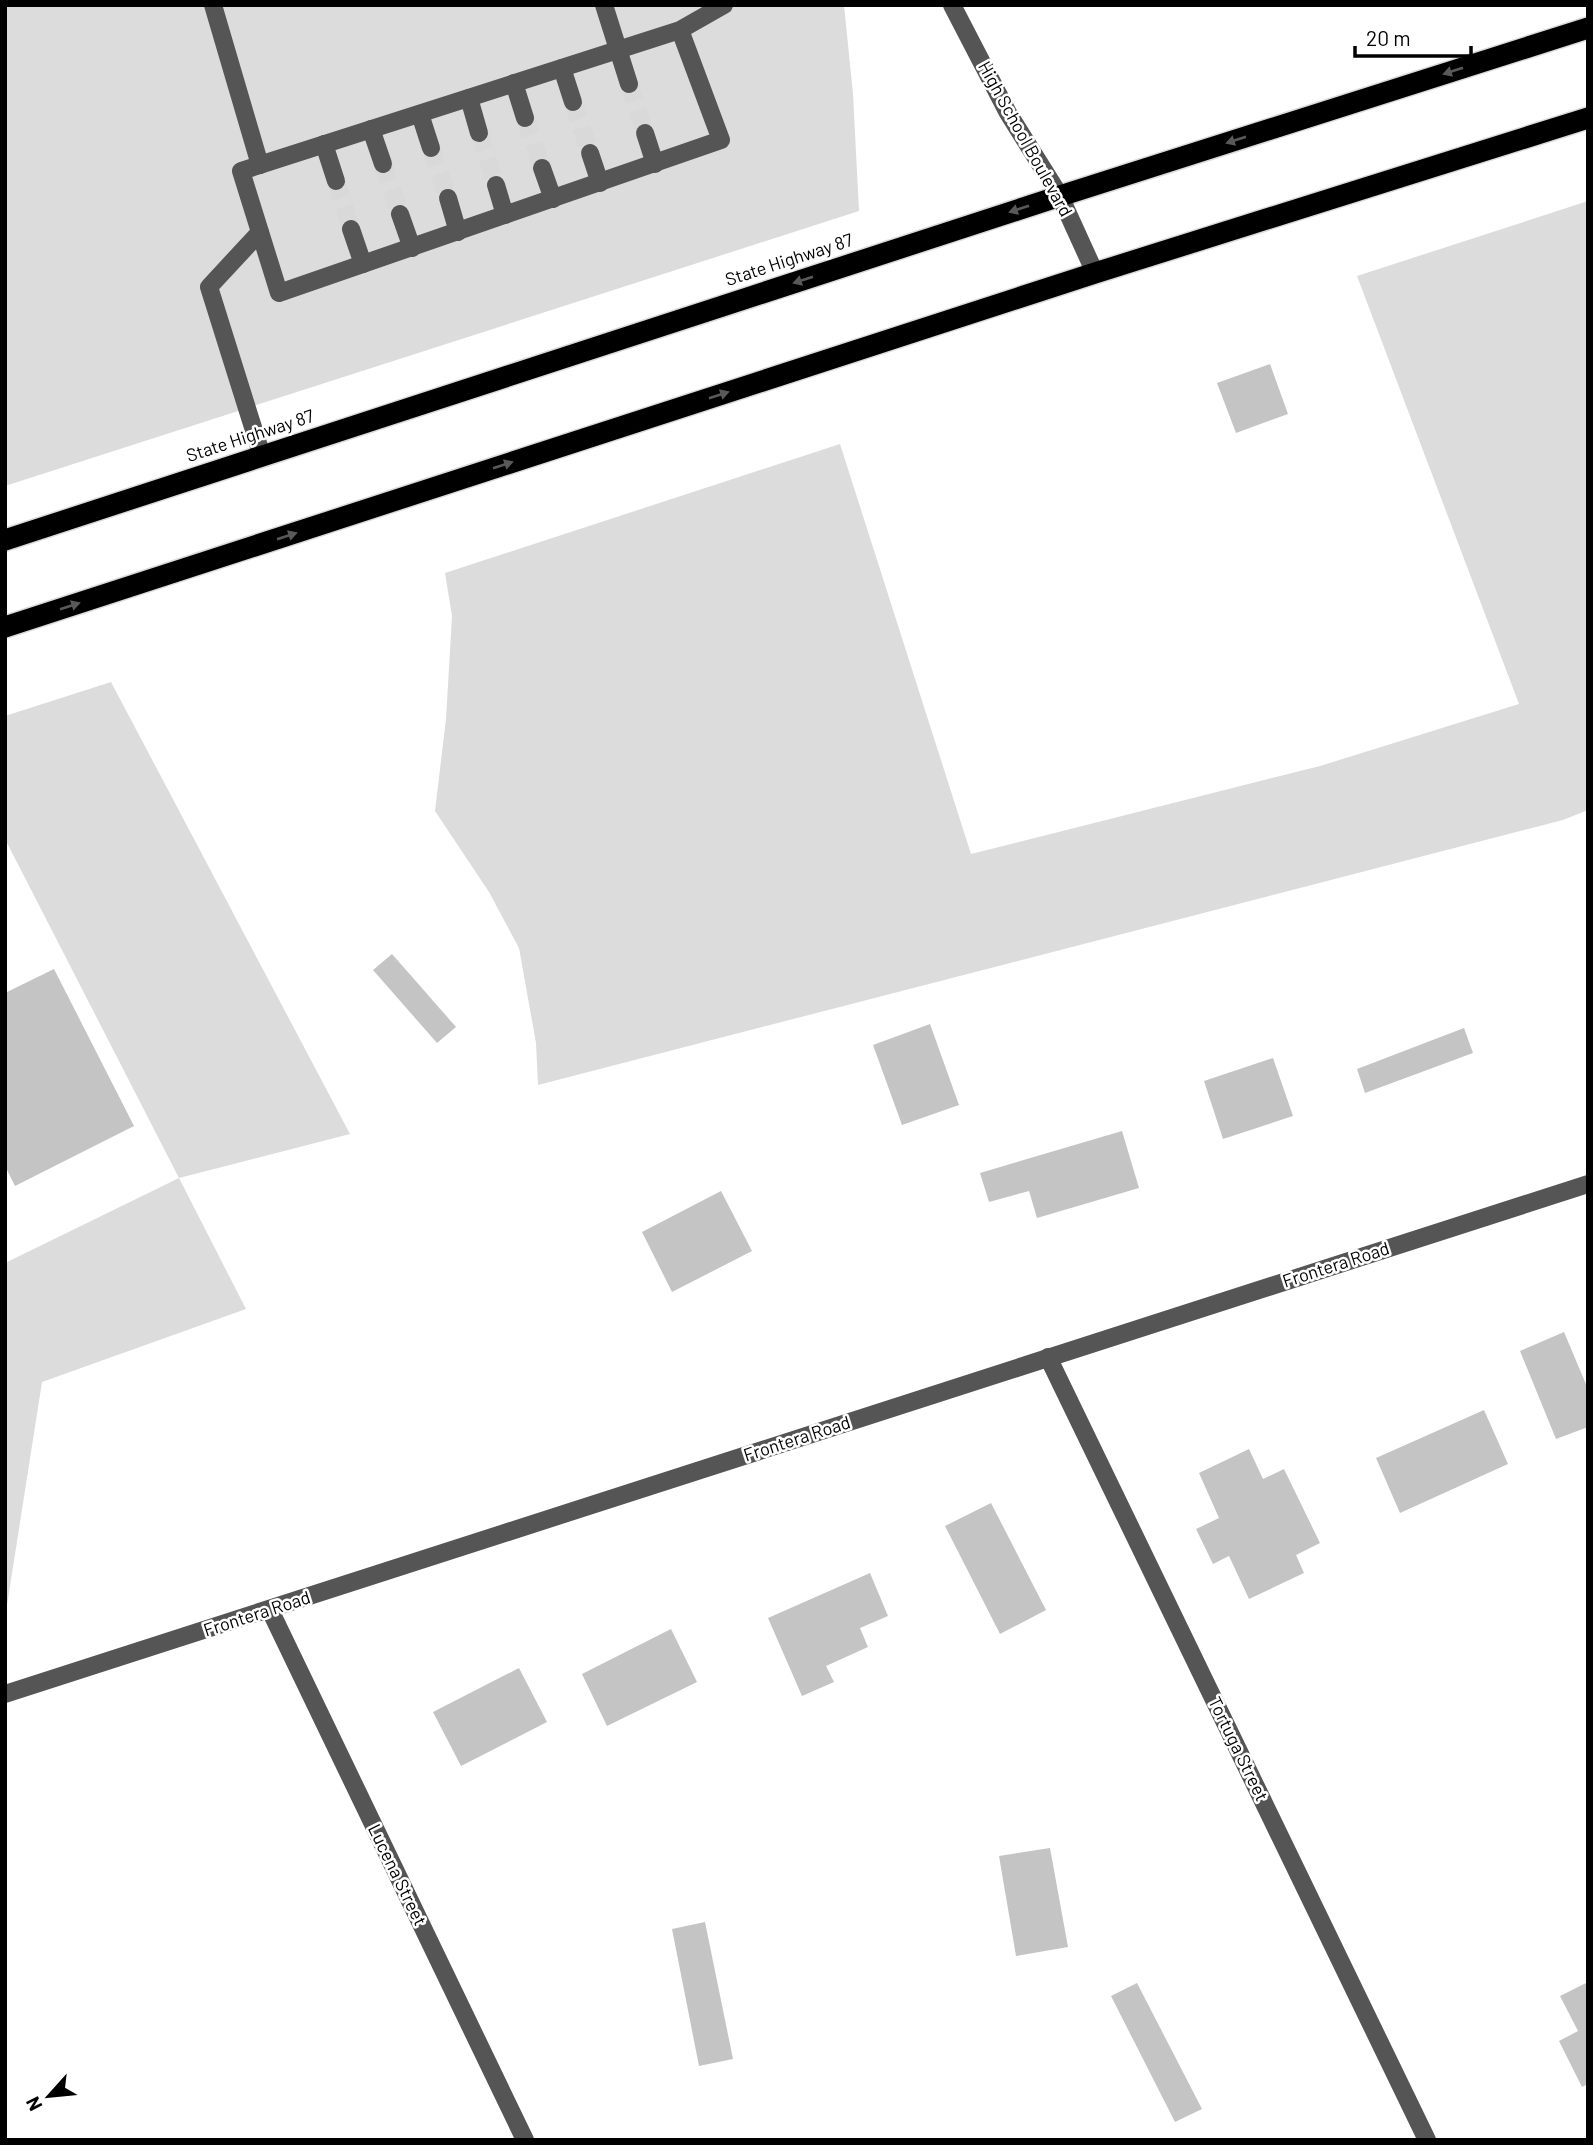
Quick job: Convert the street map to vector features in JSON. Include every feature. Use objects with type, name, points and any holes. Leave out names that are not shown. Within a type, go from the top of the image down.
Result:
[{"type":"highway","name":"State Highway 87","points":[[5,540],[1588,27]]},
{"type":"highway","points":[[5,627],[1095,273],[1588,118]]},
{"type":"street","points":[[213,5],[260,165]]},
{"type":"street","points":[[604,5],[629,84]]},
{"type":"street","points":[[680,30],[721,141],[279,293],[241,171],[680,30],[724,5]]},
{"type":"street","name":"High School Boulevard","points":[[952,5],[1008,113],[1060,196],[1095,273]]},
{"type":"street","points":[[562,68],[573,102]]},
{"type":"street","points":[[514,83],[526,118]]},
{"type":"street","points":[[469,98],[479,132]]},
{"type":"street","points":[[420,114],[432,148]]},
{"type":"street","points":[[371,129],[383,164]]},
{"type":"street","points":[[645,133],[655,164]]},
{"type":"street","points":[[324,144],[336,181]]},
{"type":"street","points":[[590,153],[600,183]]},
{"type":"street","points":[[542,168],[553,199]]},
{"type":"street","points":[[496,185],[505,215]]},
{"type":"street","points":[[448,198],[458,232]]},
{"type":"street","points":[[400,214],[412,248]]},
{"type":"street","points":[[351,229],[363,264]]},
{"type":"street","points":[[260,232],[209,288],[262,456]]},
{"type":"street","name":"Frontera Road","points":[[5,1694],[1588,1184]]},
{"type":"street","name":"Tortuga Street","points":[[1048,1357],[1427,2140]]},
{"type":"street","name":"Lucena Street","points":[[270,1610],[525,2140]]},
{"type":"shaded area","points":[[5,5],[844,5],[853,94],[859,211],[5,486]]},
{"type":"shaded area","points":[[1588,201],[1588,810],[1563,820],[538,1085],[536,1043],[519,948],[489,892],[435,811],[446,719],[452,616],[445,573],[840,444],[971,854],[1320,766],[1519,704],[1357,276]]},
{"type":"shaded area","points":[[111,682],[350,1134],[179,1178],[5,839],[5,716]]},
{"type":"shaded area","points":[[179,1178],[246,1309],[42,1382],[5,1618],[5,1263]]},
{"type":"building","points":[[1270,364],[1288,414],[1236,433],[1217,383]]},
{"type":"building","points":[[392,954],[456,1027],[437,1043],[373,970]]},
{"type":"building","points":[[54,969],[134,1126],[15,1186],[5,1166],[5,993]]},
{"type":"building","points":[[930,1024],[959,1105],[902,1125],[873,1045]]},
{"type":"building","points":[[1464,1028],[1473,1053],[1365,1093],[1357,1069]]},
{"type":"building","points":[[1273,1058],[1293,1116],[1223,1139],[1204,1081]]},
{"type":"building","points":[[1122,1131],[1139,1188],[1037,1218],[1029,1191],[989,1202],[980,1173]]},
{"type":"building","points":[[721,1191],[752,1251],[672,1292],[642,1232]]},
{"type":"building","points":[[1564,1332],[1588,1389],[1588,1427],[1556,1439],[1520,1351]]},
{"type":"building","points":[[1484,1410],[1508,1464],[1400,1513],[1376,1458]]},
{"type":"building","points":[[1249,1449],[1263,1479],[1284,1469],[1320,1543],[1296,1555],[1304,1573],[1249,1599],[1229,1556],[1213,1564],[1196,1529],[1219,1518],[1199,1473]]},
{"type":"building","points":[[991,1503],[1046,1610],[1000,1634],[945,1526]]},
{"type":"building","points":[[870,1573],[888,1616],[860,1628],[868,1647],[826,1666],[834,1682],[802,1696],[768,1618]]},
{"type":"building","points":[[671,1629],[697,1682],[607,1726],[582,1674]]},
{"type":"building","points":[[519,1668],[547,1722],[461,1766],[433,1712]]},
{"type":"building","points":[[1050,1848],[1068,1947],[1016,1956],[999,1856]]},
{"type":"building","points":[[705,1922],[733,2059],[699,2066],[672,1929]]},
{"type":"building","points":[[1588,1982],[1588,2084],[1582,2087],[1559,2041],[1578,2031],[1560,1996]]},
{"type":"building","points":[[1137,1983],[1202,2109],[1175,2122],[1111,1996]]},
{"type":"tunnel","points":[[629,84],[645,133]]},
{"type":"tunnel","points":[[573,102],[590,153]]},
{"type":"tunnel","points":[[525,118],[542,168]]},
{"type":"tunnel","points":[[479,133],[496,185]]},
{"type":"tunnel","points":[[431,148],[448,198]]},
{"type":"tunnel","points":[[383,164],[400,214]]},
{"type":"tunnel","points":[[336,181],[351,229]]}]
